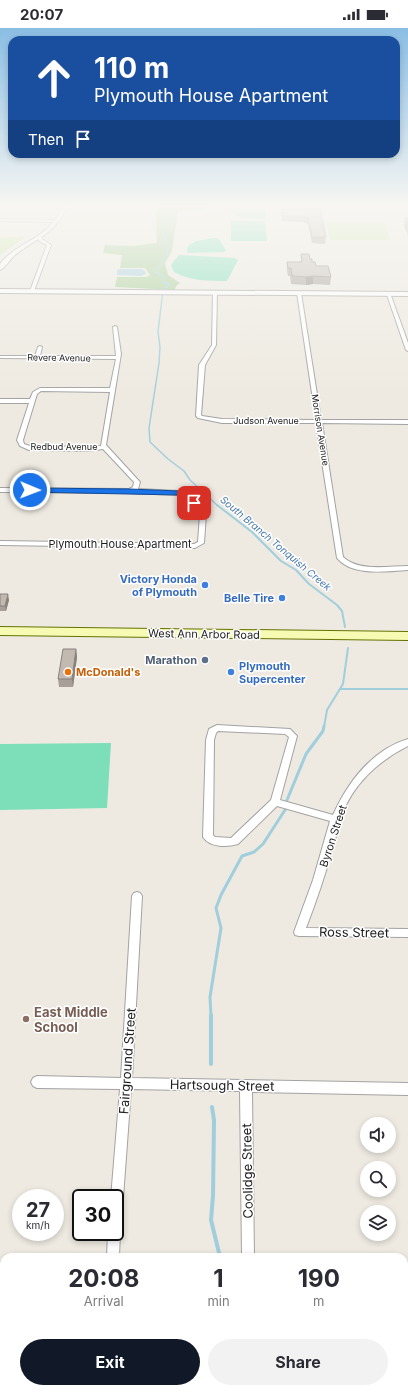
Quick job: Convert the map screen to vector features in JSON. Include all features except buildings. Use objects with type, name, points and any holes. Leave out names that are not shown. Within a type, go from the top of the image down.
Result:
[{"type":"main road","name":"West Ann Arbor Road","points":[[0,631],[408,636]]},
{"type":"street","points":[[32,291],[39,271]]},
{"type":"street","points":[[0,291],[408,294]]},
{"type":"street","name":"Judson Avenue","points":[[215,292],[214,345],[202,365],[198,415],[205,419],[214,420],[408,422]]},
{"type":"street","name":"Morrison Avenue","points":[[299,293],[339,555],[341,560],[346,564],[359,568],[408,568]]},
{"type":"street","points":[[388,293],[408,350]]},
{"type":"street","points":[[0,490],[130,491],[136,488],[137,482],[104,447],[103,442],[119,350],[115,328]]},
{"type":"street","points":[[37,357],[40,347]]},
{"type":"street","name":"Revere Avenue","points":[[0,357],[118,358]]},
{"type":"street","points":[[0,401],[32,401],[35,393],[43,389],[112,390]]},
{"type":"street","name":"Redbud Avenue","points":[[32,401],[20,440],[22,445],[29,448],[88,449],[104,447]]},
{"type":"street","name":"Plymouth House Apartment","points":[[0,543],[190,546],[195,546],[200,543],[203,514],[185,495],[130,491]]},
{"type":"street","points":[[217,728],[223,728],[287,731],[292,733],[292,741],[275,802],[235,841],[213,841],[208,838],[210,740],[212,731],[217,728]]},
{"type":"street","name":"Byron Street","points":[[299,932],[310,905],[338,811],[351,788],[363,772],[381,756],[408,742]]},
{"type":"street","points":[[275,802],[336,818]]},
{"type":"street","name":"Fairground Street","points":[[118,1189],[126,1083],[137,896]]},
{"type":"street","name":"Ross Street","points":[[299,932],[408,933]]},
{"type":"street","name":"Hartsough Street","points":[[37,1082],[408,1089]]},
{"type":"street","name":"Coolidge Street","points":[[246,1085],[248,1253]]},
{"type":"street","points":[[113,1253],[114,1241]]},
{"type":"green space","points":[[147,271],[167,271],[168,275],[180,283],[176,286],[175,290],[115,287],[117,277],[147,277],[150,275]]},
{"type":"green space","points":[[173,271],[232,271],[227,281],[193,279]]},
{"type":"green space","points":[[111,743],[107,808],[0,810],[0,744]]},
{"type":"water","points":[[117,271],[145,271],[146,274],[141,276],[117,275]]},
{"type":"waterway","name":"South Branch Tonquish Creek","points":[[154,271],[164,277],[162,282],[170,284],[163,290],[158,332],[160,347],[159,363],[149,428],[150,442],[168,459],[184,471],[190,480],[218,506]]},
{"type":"waterway","name":"South Branch Tonquish Creek","points":[[217,505],[252,532],[281,561],[296,570],[309,584],[337,605],[342,611],[345,627]]},
{"type":"waterway","name":"South Branch Tonquish Creek","points":[[324,727],[327,710],[343,684],[348,648]]},
{"type":"waterway","name":"South Branch Tonquish Creek","points":[[340,689],[408,689]]},
{"type":"waterway","points":[[287,800],[306,754],[323,731],[324,726]]},
{"type":"waterway","points":[[211,1016],[210,997],[221,928],[216,908],[221,895],[242,856],[254,852],[263,844],[285,810]]},
{"type":"waterway","points":[[211,1016],[211,1064]]},
{"type":"waterway","points":[[212,1107],[214,1120],[213,1196],[211,1220],[219,1253]]},
{"type":"place","name":"Victory Honda of Plymouth","points":[[205,585]]},
{"type":"place","name":"Belle Tire","points":[[282,598]]},
{"type":"place","name":"Marathon","points":[[205,660]]},
{"type":"place","name":"McDonald's","points":[[68,672]]},
{"type":"place","name":"Plymouth Supercenter","points":[[231,672]]},
{"type":"place","name":"East Middle School","points":[[26,1019]]},
{"type":"route","points":[[30,490],[179,493],[185,495],[194,503]]}]
